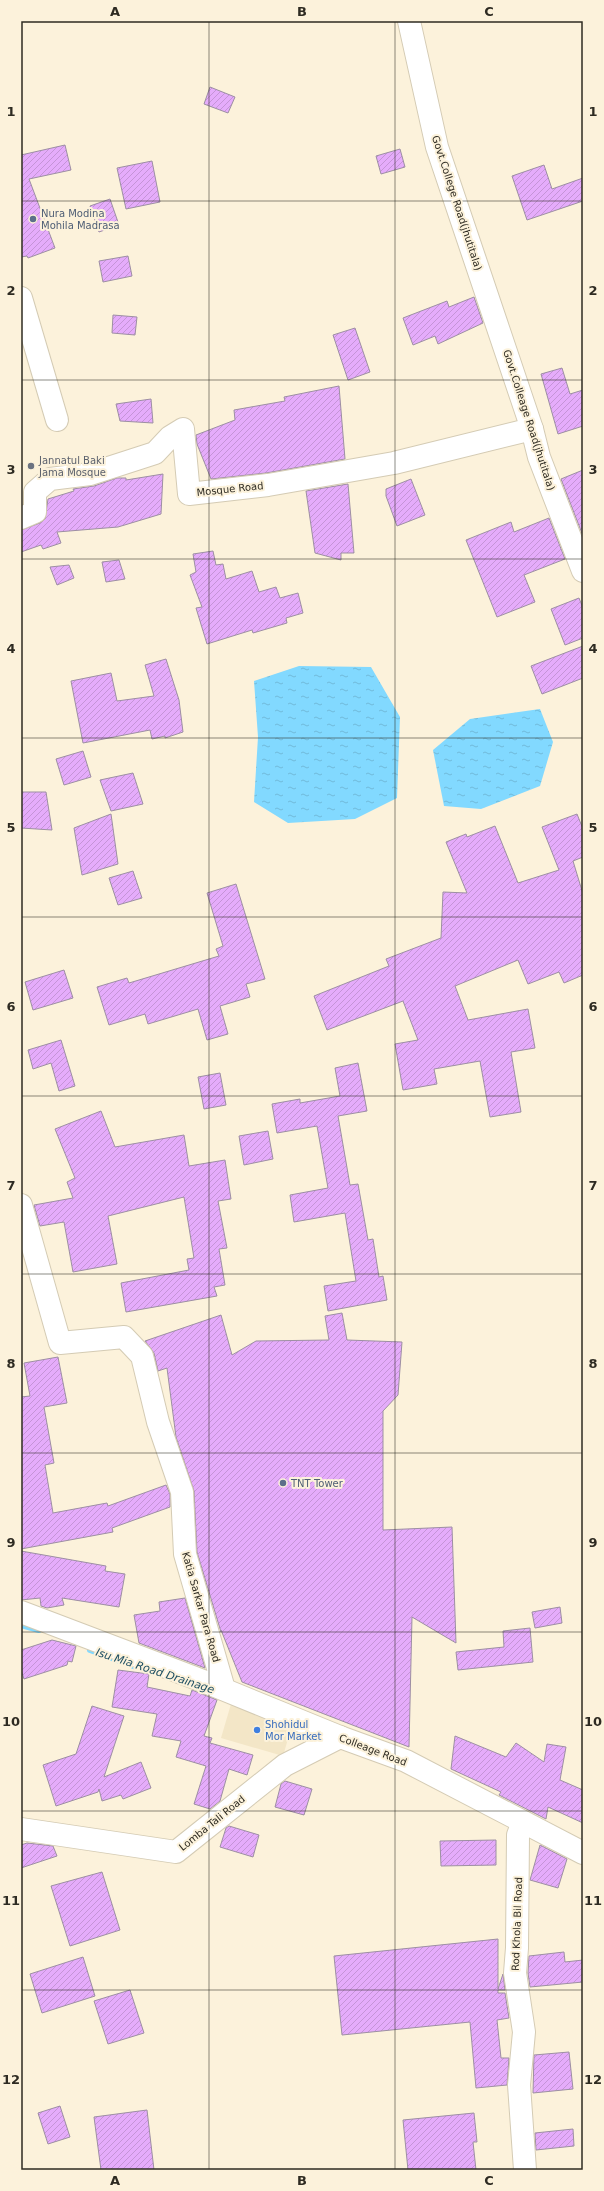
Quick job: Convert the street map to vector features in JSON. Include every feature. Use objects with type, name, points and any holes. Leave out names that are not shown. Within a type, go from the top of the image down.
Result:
[{"type":"street","name":"Govt.College Road(jhutitala)","points":[[409,21],[436,147],[501,336]]},
{"type":"street","points":[[21,298],[57,420]]},
{"type":"street","name":"Govt.Colleage Road(jhutitala)","points":[[501,336],[532,429],[539,457],[583,571]]},
{"type":"street","name":"Mosque Road","points":[[21,518],[35,512],[35,492],[50,479],[90,474],[155,454],[170,437],[182,429],[189,494],[268,485],[394,463],[532,429]]},
{"type":"street","name":"Katia Sarkar Para Road","points":[[21,1205],[60,1342],[124,1337],[142,1356],[158,1422],[182,1492],[185,1554],[224,1689]]},
{"type":"street","name":"Colleage Road","points":[[21,1612],[224,1689],[340,1738],[406,1761],[583,1853]]},
{"type":"street","name":"Lomba Tali Road","points":[[21,1829],[176,1852],[285,1765],[340,1738]]},
{"type":"street","name":"Rod Khola Bil Road","points":[[523,1822],[518,1835],[518,1948],[515,1973],[524,2032],[519,2085],[526,2170]]},
{"type":"shaded area","name":"Shohidul Mor Market","points":[[231,1704],[293,1722],[283,1756],[221,1738]]},
{"type":"water","points":[[299,666],[371,667],[400,717],[397,798],[355,819],[288,823],[254,802],[258,737],[254,681]]},
{"type":"water","points":[[540,709],[553,742],[540,786],[481,809],[444,806],[433,750],[470,719]]},
{"type":"building","points":[[210,87],[235,97],[228,113],[204,104]]},
{"type":"building","points":[[65,145],[71,170],[29,179],[55,248],[28,258],[27,256],[21,257],[21,155]]},
{"type":"building","points":[[400,149],[405,167],[381,174],[376,156]]},
{"type":"building","points":[[152,161],[160,202],[126,209],[117,168]]},
{"type":"building","points":[[544,165],[552,189],[583,178],[583,201],[527,220],[512,176]]},
{"type":"building","points":[[110,199],[119,225],[99,232],[90,206]]},
{"type":"building","points":[[128,256],[132,276],[103,282],[99,261]]},
{"type":"building","points":[[474,297],[483,323],[438,344],[435,336],[413,345],[403,318],[447,301],[449,307]]},
{"type":"building","points":[[113,315],[137,317],[135,335],[112,333]]},
{"type":"building","points":[[355,328],[370,372],[348,380],[333,335]]},
{"type":"building","points":[[562,368],[570,394],[583,390],[583,426],[558,434],[541,374]]},
{"type":"building","points":[[339,386],[345,459],[266,473],[211,479],[197,444],[196,435],[235,420],[234,410],[285,401],[284,397]]},
{"type":"building","points":[[151,399],[153,423],[120,421],[116,404]]},
{"type":"building","points":[[583,470],[583,536],[561,479]]},
{"type":"building","points":[[163,474],[161,514],[118,527],[57,532],[61,543],[43,549],[41,545],[21,552],[21,530],[40,523],[45,519],[48,499],[74,491],[73,489],[94,486],[117,478],[126,478],[126,480]]},
{"type":"building","points":[[411,479],[425,515],[397,526],[386,496],[386,489]]},
{"type":"building","points":[[348,484],[354,553],[341,553],[341,560],[315,553],[306,491]]},
{"type":"building","points":[[549,518],[565,559],[524,575],[535,602],[497,617],[466,540],[511,522],[514,532]]},
{"type":"building","points":[[213,551],[216,565],[223,564],[226,579],[252,571],[259,592],[276,587],[280,598],[298,593],[303,613],[286,618],[287,623],[253,633],[252,630],[207,644],[196,608],[202,607],[190,575],[196,572],[193,554]]},
{"type":"building","points":[[119,560],[125,579],[106,582],[102,562]]},
{"type":"building","points":[[69,565],[74,578],[57,585],[50,567]]},
{"type":"building","points":[[579,598],[583,608],[583,638],[565,645],[551,609]]},
{"type":"building","points":[[583,646],[583,678],[542,694],[531,666]]},
{"type":"building","points":[[166,659],[179,700],[183,732],[165,738],[165,736],[152,739],[150,730],[83,743],[71,681],[111,673],[117,701],[154,696],[145,665]]},
{"type":"building","points":[[83,751],[91,777],[64,785],[56,759]]},
{"type":"building","points":[[133,773],[143,804],[111,811],[100,780]]},
{"type":"building","points":[[21,792],[46,792],[52,830],[21,828]]},
{"type":"building","points":[[111,814],[118,864],[82,875],[74,828]]},
{"type":"building","points":[[577,814],[583,829],[583,857],[573,861],[583,894],[583,975],[564,983],[559,972],[528,984],[518,960],[455,986],[468,1020],[528,1009],[535,1048],[511,1052],[521,1112],[490,1117],[480,1061],[434,1069],[437,1084],[403,1090],[395,1044],[418,1040],[403,1001],[327,1030],[314,996],[389,966],[386,959],[441,938],[443,892],[467,893],[446,842],[466,834],[467,837],[495,826],[518,883],[559,870],[542,827]]},
{"type":"building","points":[[133,871],[142,898],[118,905],[109,878]]},
{"type":"building","points":[[236,884],[265,979],[246,984],[250,997],[220,1006],[228,1034],[207,1040],[198,1009],[148,1024],[145,1014],[109,1025],[97,987],[127,978],[129,983],[219,956],[216,949],[223,946],[207,893]]},
{"type":"building","points":[[64,970],[73,998],[33,1010],[25,982]]},
{"type":"building","points":[[61,1040],[75,1086],[59,1091],[51,1063],[33,1069],[28,1050]]},
{"type":"building","points":[[358,1063],[367,1111],[338,1116],[350,1185],[358,1184],[368,1240],[373,1239],[379,1277],[383,1276],[387,1300],[328,1311],[324,1286],[356,1281],[345,1213],[294,1222],[290,1195],[328,1188],[317,1126],[277,1133],[272,1104],[300,1099],[300,1103],[340,1096],[335,1068]]},
{"type":"building","points":[[220,1073],[226,1105],[204,1109],[198,1077]]},
{"type":"building","points":[[101,1111],[115,1147],[184,1135],[189,1166],[225,1160],[231,1199],[218,1201],[227,1248],[219,1249],[225,1285],[214,1287],[217,1296],[126,1312],[121,1283],[189,1270],[187,1259],[194,1258],[184,1197],[108,1216],[117,1264],[73,1272],[64,1222],[40,1226],[34,1205],[73,1198],[67,1182],[75,1178],[55,1129]]},
{"type":"building","points":[[268,1131],[273,1159],[244,1165],[239,1136]]},
{"type":"building","name":"TNT Tower","points":[[342,1313],[347,1340],[402,1342],[398,1395],[383,1411],[383,1530],[452,1527],[456,1643],[412,1617],[409,1747],[242,1682],[221,1630],[221,1632],[197,1552],[194,1491],[176,1437],[167,1368],[158,1371],[154,1353],[145,1341],[221,1315],[232,1355],[256,1341],[329,1340],[325,1316]]},
{"type":"building","points":[[58,1357],[67,1403],[44,1407],[54,1463],[45,1465],[53,1513],[107,1503],[108,1506],[166,1485],[170,1494],[170,1507],[112,1528],[113,1532],[21,1549],[21,1397],[30,1396],[24,1363]]},
{"type":"building","points":[[21,1551],[106,1566],[105,1571],[125,1574],[119,1607],[62,1598],[64,1605],[47,1608],[41,1606],[40,1598],[21,1600]]},
{"type":"building","points":[[185,1598],[205,1668],[139,1643],[134,1615],[160,1611],[159,1602]]},
{"type":"building","points":[[560,1607],[562,1623],[535,1628],[532,1612]]},
{"type":"building","points":[[530,1628],[533,1662],[458,1670],[456,1652],[504,1647],[503,1631]]},
{"type":"building","points":[[52,1640],[76,1646],[72,1662],[68,1661],[67,1665],[24,1679],[21,1670],[21,1650]]},
{"type":"building","points":[[118,1670],[149,1674],[147,1687],[190,1696],[192,1690],[217,1700],[204,1736],[212,1738],[210,1743],[253,1755],[247,1775],[229,1769],[220,1801],[210,1809],[194,1804],[206,1766],[176,1757],[181,1741],[152,1736],[157,1714],[112,1707]]},
{"type":"building","points":[[92,1706],[124,1716],[104,1777],[141,1762],[151,1788],[123,1799],[121,1795],[102,1801],[99,1789],[98,1792],[56,1806],[43,1765],[76,1754]]},
{"type":"building","points":[[455,1736],[506,1757],[516,1743],[544,1762],[547,1744],[566,1747],[560,1780],[583,1790],[583,1823],[548,1807],[546,1819],[499,1795],[501,1792],[451,1769]]},
{"type":"building","points":[[285,1781],[312,1789],[304,1815],[275,1807],[281,1784]]},
{"type":"building","points":[[229,1826],[259,1835],[253,1857],[220,1847],[226,1828]]},
{"type":"building","points":[[496,1840],[496,1865],[441,1866],[440,1841]]},
{"type":"building","points":[[27,1843],[53,1846],[57,1856],[21,1868],[21,1845]]},
{"type":"building","points":[[540,1845],[567,1859],[558,1888],[530,1880]]},
{"type":"building","points":[[102,1872],[120,1930],[70,1946],[51,1886]]},
{"type":"building","points":[[498,1939],[498,1989],[503,1974],[505,1990],[498,1990],[498,1993],[505,1993],[509,2018],[497,2020],[501,2058],[509,2058],[507,2085],[476,2088],[470,2022],[342,2035],[334,1956]]},
{"type":"building","points":[[564,1952],[565,1962],[583,1960],[583,1982],[530,1987],[528,1973],[529,1956]]},
{"type":"building","points":[[83,1957],[95,1996],[42,2013],[30,1974]]},
{"type":"building","points":[[130,1990],[144,2033],[108,2044],[94,2001]]},
{"type":"building","points":[[569,2052],[573,2089],[533,2093],[534,2055]]},
{"type":"building","points":[[60,2106],[70,2137],[48,2144],[38,2113]]},
{"type":"building","points":[[147,2110],[154,2170],[101,2170],[94,2117]]},
{"type":"building","points":[[474,2113],[477,2142],[473,2142],[476,2170],[408,2170],[403,2120]]},
{"type":"building","points":[[573,2129],[574,2146],[536,2150],[535,2133]]},
{"type":"waterway","name":"Isu Mia Road Drainage","points":[[21,1625],[39,1630]]},
{"type":"waterway","name":"Isu Mia Road Drainage","points":[[90,1650],[136,1667]]},
{"type":"place","name":"Nura Modina Mohila Madrasa","points":[[33,219]]},
{"type":"place","name":"Jannatul Baki Jama Mosque","points":[[31,466]]},
{"type":"place","name":"TNT Tower","points":[[283,1483]]},
{"type":"place","name":"Shohidul Mor Market","points":[[257,1730]]}]
